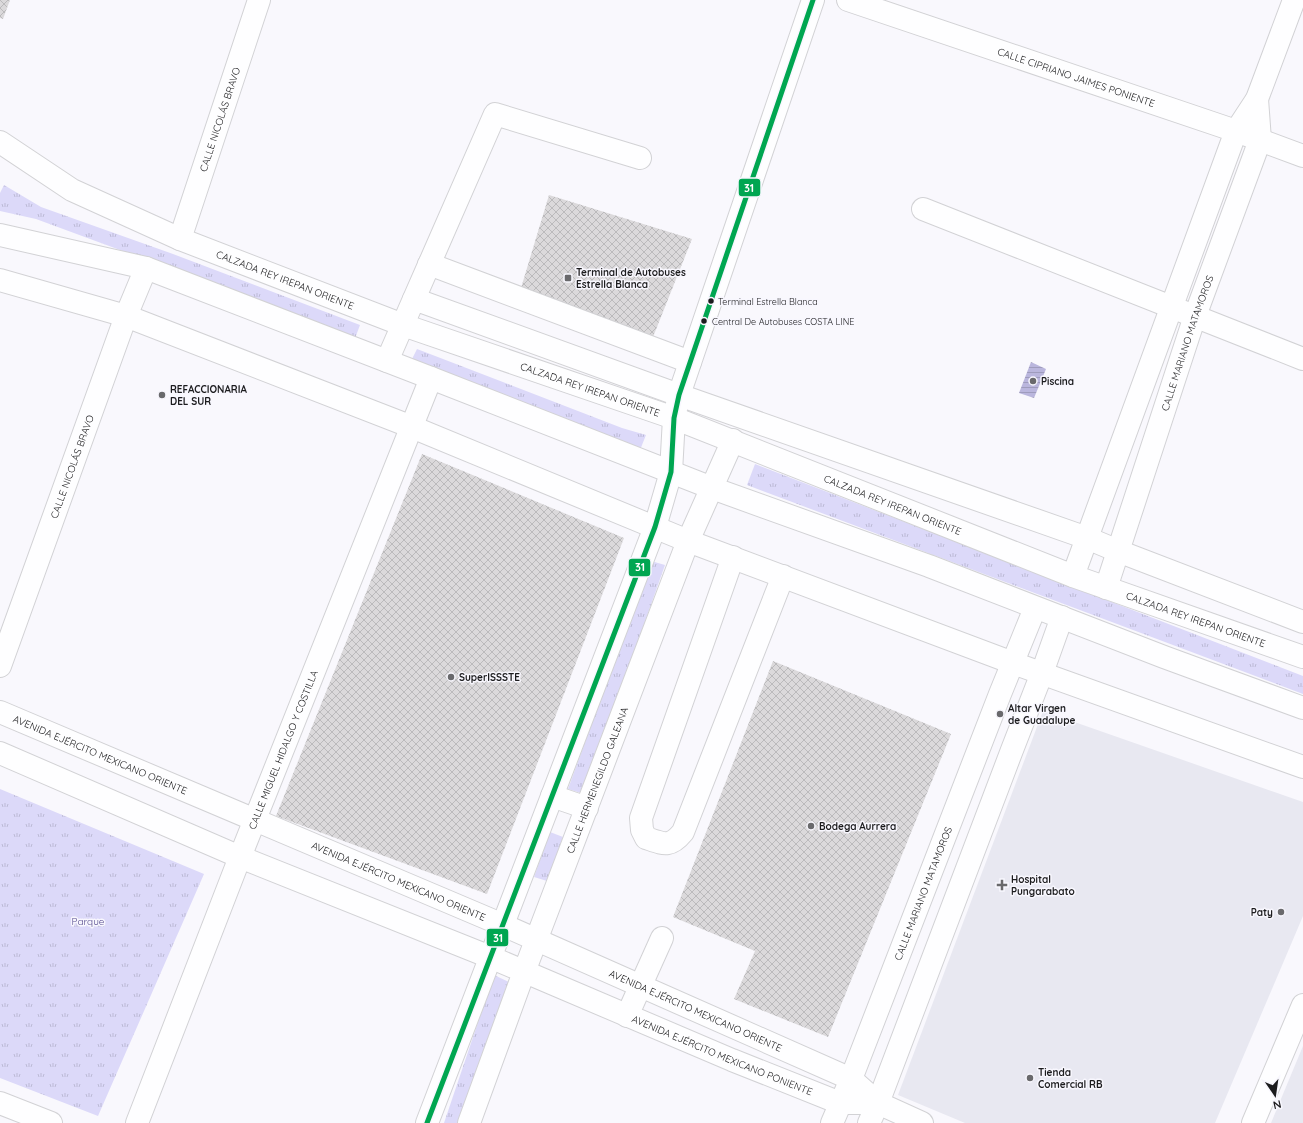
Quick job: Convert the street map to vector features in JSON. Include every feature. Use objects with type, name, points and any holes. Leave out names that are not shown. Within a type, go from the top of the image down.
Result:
[{"type":"street","name":"CALLE NICOLÁS BRAVO","points":[[180,239],[259,0]]},
{"type":"street","points":[[427,1123],[655,527],[671,472],[674,418],[679,395],[813,0]]},
{"type":"street","name":"CALLE CIPRIANO JAIMES PONIENTE","points":[[848,0],[1236,131],[1303,156]]},
{"type":"street","name":"CALLE MARIANO MATAMOROS","points":[[1073,576],[1236,131],[1257,99],[1294,0]]},
{"type":"street","name":"CALLE MARIANO MATAMOROS","points":[[1106,588],[1195,316],[1260,140],[1257,99]]},
{"type":"street","points":[[387,361],[495,114],[640,158]]},
{"type":"street","name":"CALZADA REY IREPAN ORIENTE","points":[[0,142],[72,190],[180,239],[403,325],[674,418],[733,440],[1073,576],[1303,657]]},
{"type":"street","points":[[923,209],[1303,359]]},
{"type":"street","points":[[0,235],[146,268],[712,488],[928,566],[1164,657],[1303,708]]},
{"type":"street","points":[[429,264],[690,362]]},
{"type":"street","name":"CALLE NICOLÁS BRAVO","points":[[0,666],[126,316],[146,268]]},
{"type":"street","points":[[0,280],[126,316],[412,427],[688,541],[1013,663],[1303,767]]},
{"type":"street","points":[[414,299],[679,395],[1087,538],[1303,622]]},
{"type":"street","name":"CALLE MIGUEL HIDALGO Y COSTILLA","points":[[136,1123],[240,856],[431,378]]},
{"type":"street","name":"CALLE HERMENEGILDO GALEANA","points":[[469,1123],[524,972],[538,940],[688,541],[733,440]]},
{"type":"street","points":[[733,557],[641,818],[642,830],[646,838],[666,844],[676,841],[683,832],[783,576]]},
{"type":"street","name":"CALLE MARIANO MATAMOROS","points":[[832,1123],[851,1079],[1035,608]]},
{"type":"street","points":[[869,1123],[878,1103],[1062,617]]},
{"type":"street","name":"AVENIDA EJÉRCITO MEXICANO ORIENTE","points":[[0,712],[538,940],[746,1032],[851,1079],[878,1103]]},
{"type":"street","points":[[0,753],[240,856],[524,972]]},
{"type":"street","points":[[552,796],[587,808]]},
{"type":"street","points":[[933,869],[961,882]]},
{"type":"street","points":[[627,1016],[662,938]]},
{"type":"street","name":"AVENIDA EJÉRCITO MEXICANO PONIENTE","points":[[524,972],[732,1060],[840,1103],[878,1103],[922,1123]]},
{"type":"street","points":[[1253,1123],[1303,1005]]},
{"type":"street","points":[[732,1060],[746,1032]]},
{"type":"street","points":[[0,1103],[51,1123]]},
{"type":"shaded area","name":"Piscina","points":[[1031,362],[1046,369],[1034,398],[1019,393]]},
{"type":"shaded area","points":[[1043,711],[1303,802],[1303,916],[1215,1123],[965,1123],[898,1095]]},
{"type":"shaded area","points":[[1303,1046],[1303,1123],[1271,1123]]},
{"type":"green space","points":[[4,185],[41,207],[173,254],[360,325],[354,341],[166,267],[36,219],[0,211],[0,193]]},
{"type":"green space","points":[[417,349],[622,428],[646,435],[640,450],[412,359]]},
{"type":"green space","points":[[755,464],[1303,676],[1303,694],[747,485]]},
{"type":"green space","points":[[651,561],[665,565],[584,794],[568,789]]},
{"type":"green space","name":"Parque","points":[[0,789],[204,874],[98,1116],[0,1078]]},
{"type":"green space","points":[[550,832],[563,837],[547,881],[534,877]]},
{"type":"green space","points":[[494,975],[511,983],[463,1123],[444,1123]]},
{"type":"building","points":[[0,0],[10,0],[3,19],[0,18]]},
{"type":"building","points":[[549,195],[692,239],[653,337],[521,288]]},
{"type":"building","name":"SuperISSSTE","points":[[422,454],[624,538],[487,894],[276,816]]},
{"type":"building","name":"Bodega Aurrera","points":[[773,661],[951,734],[828,1037],[734,999],[755,951],[673,917]]},
{"type":"transit line","name":"31","points":[[427,1123],[655,527],[671,472],[674,418],[679,395],[813,0]]},
{"type":"place","name":"Terminal de Autobuses Estrella Blanca","points":[[568,278]]},
{"type":"place","name":"Terminal Estrella Blanca","points":[[711,301]]},
{"type":"place","name":"Central De Autobuses COSTA LINE","points":[[704,321]]},
{"type":"place","name":"Piscina","points":[[1033,381]]},
{"type":"place","name":"REFACCIONARIA DEL SUR","points":[[162,395]]},
{"type":"place","name":"SuperISSSTE","points":[[451,677]]},
{"type":"place","name":"Altar Virgen de Guadalupe","points":[[1000,714]]},
{"type":"place","name":"Bodega Aurrera","points":[[811,826]]},
{"type":"place","name":"Hospital Pungarabato","points":[[1002,885]]},
{"type":"place","name":"Paty","points":[[1281,912]]},
{"type":"place","name":"Tienda Comercial RB","points":[[1030,1078]]}]
